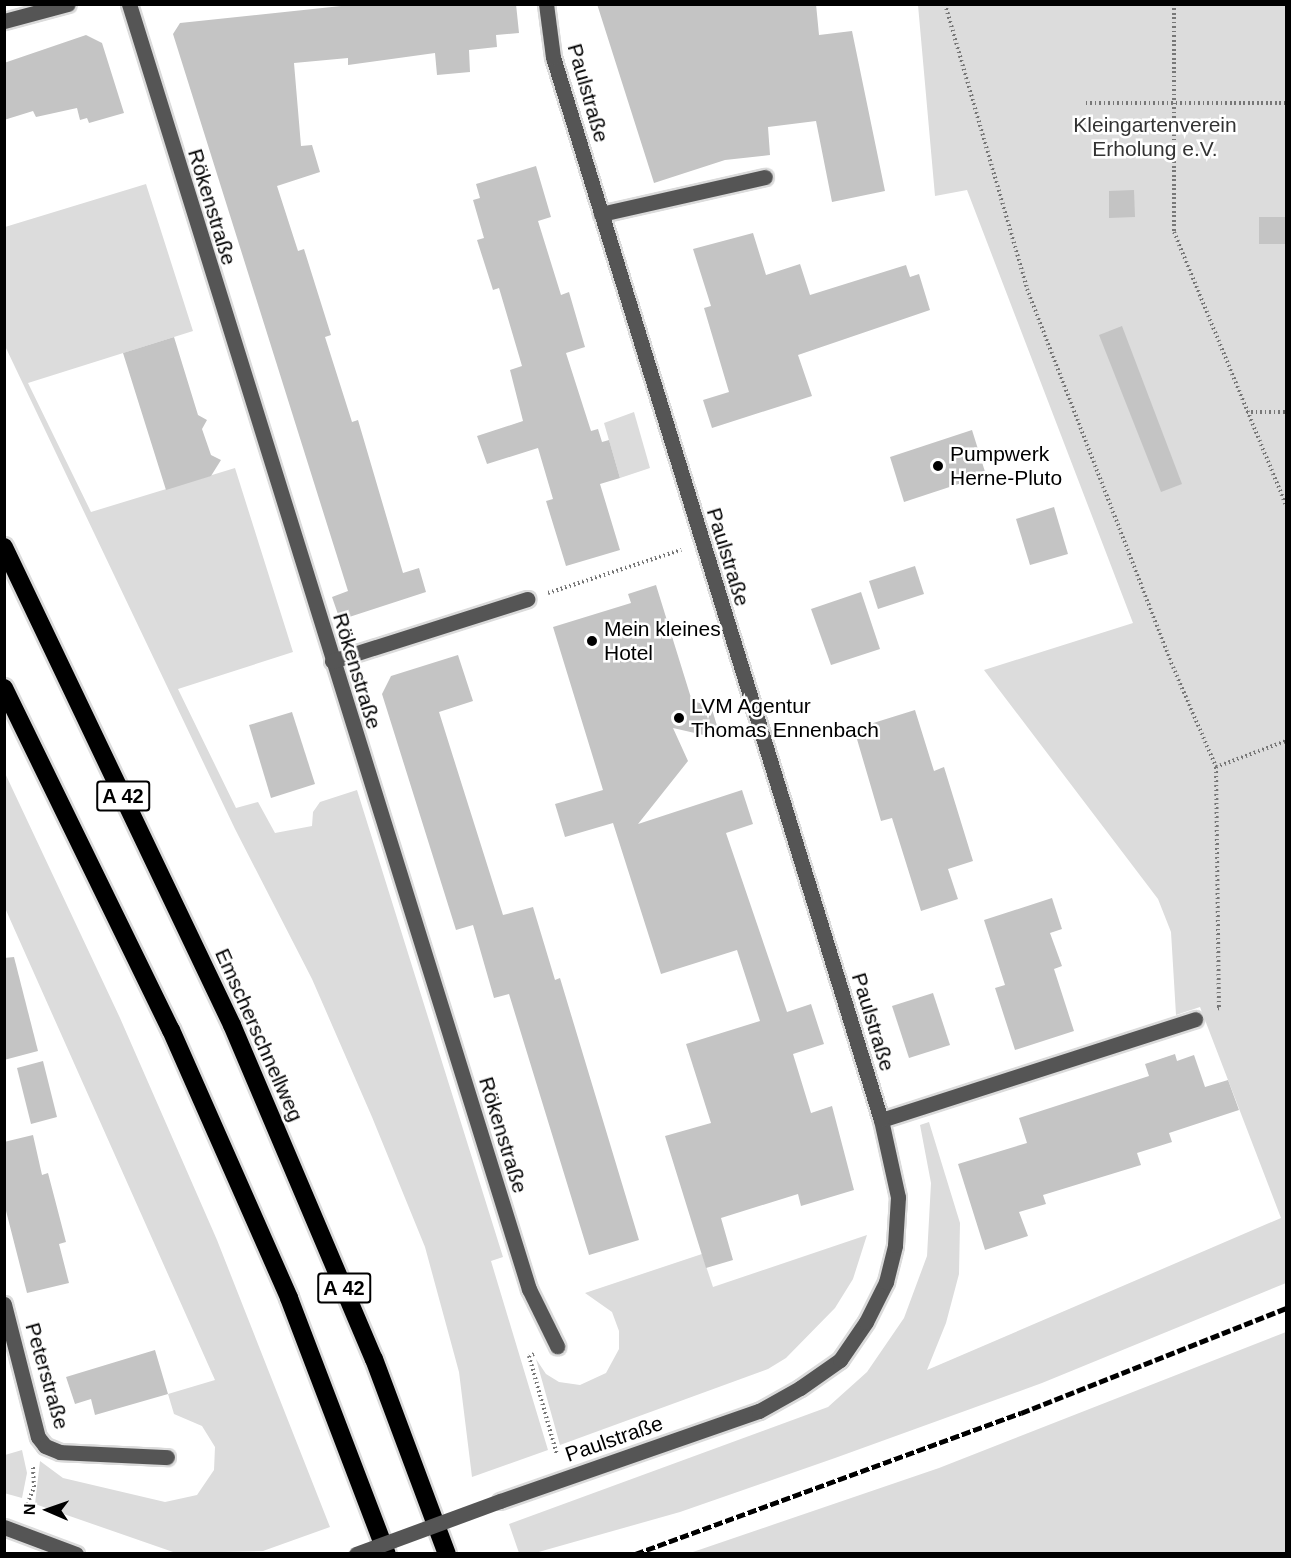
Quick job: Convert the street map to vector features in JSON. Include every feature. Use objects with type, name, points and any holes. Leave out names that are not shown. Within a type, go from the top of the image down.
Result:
[{"type":"highway","name":"Emscherschnellweg","points":[[4,547],[232,1025],[374,1359],[447,1554]]},
{"type":"highway","name":"A 42","points":[[4,688],[171,1030],[266,1244],[387,1554]]},
{"type":"street","points":[[4,21],[68,4]]},
{"type":"street","name":"Rökenstraße","points":[[129,4],[529,1289],[557,1346]]},
{"type":"street","name":"Paulstraße","points":[[356,1554],[759,1411],[800,1388],[840,1359],[866,1322],[886,1282],[895,1245],[898,1197],[881,1120],[553,57],[546,4]]},
{"type":"street","points":[[601,214],[765,177]]},
{"type":"street","points":[[332,661],[527,599]]},
{"type":"street","points":[[881,1120],[1195,1019]]},
{"type":"street","name":"Peterstraße","points":[[4,1304],[38,1437],[45,1446],[60,1452],[167,1457]]},
{"type":"street","points":[[4,1527],[76,1554]]},
{"type":"path","points":[[945,4],[1027,289],[1173,667],[1216,767],[1219,1008],[1195,1019]]},
{"type":"path","points":[[1174,4],[1174,232],[1287,505]]},
{"type":"path","points":[[1086,103],[1175,101],[1287,103]]},
{"type":"path","points":[[1248,412],[1287,412]]},
{"type":"path","points":[[527,599],[702,544]]},
{"type":"path","points":[[1216,767],[1287,741]]},
{"type":"path","points":[[552,1442],[529,1356],[557,1346]]},
{"type":"path","points":[[28,1501],[34,1487]]},
{"type":"green space","name":"Kleingartenverein Erholung e.V.","points":[[918,5],[1286,5],[1286,1283],[1042,1383],[835,1458],[680,1512],[535,1553],[519,1553],[509,1524],[828,1407],[867,1372],[904,1318],[927,1256],[931,1183],[920,1125],[929,1122],[960,1223],[959,1274],[946,1323],[927,1370],[1281,1218],[1200,1007],[1176,1015],[1171,932],[1158,899],[984,670],[1133,623],[967,190],[935,196]]},
{"type":"green space","points":[[146,184],[193,331],[28,383],[91,512],[235,468],[293,652],[178,689],[236,808],[258,802],[275,833],[312,826],[313,812],[320,802],[357,790],[503,1257],[491,1261],[548,1450],[472,1477],[459,1372],[425,1247],[372,1117],[312,979],[235,829],[5,346],[5,227]]},
{"type":"green space","points":[[634,412],[650,468],[620,478],[604,423]]},
{"type":"green space","points":[[4,771],[120,1018],[217,1240],[330,1527],[263,1551],[176,1553],[35,1504],[40,1461],[63,1478],[165,1502],[197,1495],[214,1470],[215,1447],[202,1426],[174,1414],[168,1394],[215,1380],[5,908]]},
{"type":"green space","points":[[867,1235],[853,1279],[835,1308],[786,1358],[768,1369],[560,1445],[536,1359],[546,1374],[559,1382],[580,1385],[606,1373],[619,1349],[619,1331],[612,1312],[585,1293],[702,1254],[713,1287]]},
{"type":"green space","points":[[1286,1332],[1286,1553],[690,1553],[939,1468]]},
{"type":"green space","points":[[22,1450],[27,1473],[22,1498],[4,1493],[5,1455]]},
{"type":"building","points":[[360,4],[516,4],[519,33],[496,35],[497,47],[469,50],[470,72],[437,75],[435,53],[348,65],[348,58],[294,63],[301,146],[312,145],[320,172],[277,186],[298,251],[304,249],[331,335],[325,337],[352,422],[358,420],[403,573],[419,568],[426,592],[340,620],[332,597],[348,591],[173,34],[180,23]]},
{"type":"building","points":[[597,4],[816,4],[819,35],[852,31],[885,191],[832,202],[816,121],[768,127],[770,155],[725,160],[654,183]]},
{"type":"building","points":[[86,35],[102,43],[124,113],[89,123],[87,118],[80,120],[77,108],[36,117],[33,111],[4,120],[4,63]]},
{"type":"building","points":[[536,166],[551,217],[538,221],[561,295],[569,292],[585,347],[566,353],[591,431],[598,429],[602,442],[609,440],[620,478],[600,484],[620,550],[566,566],[546,501],[553,499],[538,448],[487,464],[477,436],[523,421],[510,370],[522,366],[499,288],[493,290],[477,240],[484,238],[473,200],[480,198],[476,184]]},
{"type":"building","points":[[1134,190],[1135,217],[1109,218],[1109,191]]},
{"type":"building","points":[[1259,217],[1287,217],[1287,244],[1259,244]]},
{"type":"building","points":[[753,233],[766,275],[800,264],[810,295],[906,265],[910,277],[919,274],[930,310],[798,355],[812,396],[712,428],[703,400],[729,392],[704,308],[711,306],[693,249]]},
{"type":"building","points":[[1122,326],[1182,484],[1161,492],[1099,335]]},
{"type":"building","points":[[174,337],[198,415],[207,420],[202,429],[211,455],[221,460],[211,476],[166,490],[123,353]]},
{"type":"building","name":"Pumpwerk Herne-Pluto","points":[[972,430],[986,475],[904,502],[890,457]]},
{"type":"building","points":[[1054,507],[1068,554],[1030,565],[1016,519]]},
{"type":"building","points":[[915,566],[924,594],[878,609],[869,581]]},
{"type":"building","points":[[656,585],[692,701],[711,706],[721,739],[673,728],[688,761],[638,824],[742,790],[753,824],[726,833],[787,1012],[811,1004],[824,1044],[793,1054],[811,1113],[832,1106],[854,1190],[801,1206],[798,1194],[721,1218],[733,1260],[706,1268],[665,1136],[711,1123],[686,1044],[760,1021],[737,950],[661,974],[613,823],[565,837],[555,804],[603,790],[553,627],[631,603],[628,594]]},
{"type":"building","points":[[861,592],[880,649],[831,665],[811,609]]},
{"type":"building","points":[[458,655],[473,701],[439,712],[503,915],[533,907],[555,980],[560,978],[639,1240],[589,1255],[509,994],[494,998],[473,925],[456,930],[382,694],[391,676]]},
{"type":"building","points":[[915,710],[934,771],[944,767],[973,861],[948,869],[958,899],[921,911],[892,818],[881,821],[854,729]]},
{"type":"building","points":[[292,712],[315,784],[271,798],[249,725]]},
{"type":"building","points":[[1052,898],[1062,929],[1050,933],[1062,966],[1054,969],[1074,1031],[1015,1050],[995,988],[1005,985],[984,920]]},
{"type":"building","points":[[14,957],[38,1051],[4,1060],[4,958]]},
{"type":"building","points":[[933,993],[950,1045],[909,1058],[892,1006]]},
{"type":"building","points":[[1175,1054],[1177,1061],[1194,1055],[1205,1087],[1228,1080],[1239,1110],[1169,1133],[1172,1142],[1137,1153],[1141,1165],[1043,1195],[1046,1204],[1019,1212],[1028,1236],[985,1250],[958,1164],[1027,1143],[1019,1118],[1149,1076],[1145,1064]]},
{"type":"building","points":[[43,1061],[57,1117],[31,1124],[17,1068]]},
{"type":"building","points":[[33,1135],[42,1175],[48,1173],[66,1242],[59,1244],[69,1283],[27,1293],[4,1203],[4,1142]]},
{"type":"building","points":[[155,1350],[168,1394],[95,1415],[91,1399],[75,1404],[66,1377]]},
{"type":"railway","points":[[635,1554],[1021,1413],[1286,1308]]},
{"type":"place","name":"Pumpwerk Herne-Pluto","points":[[938,466]]},
{"type":"place","name":"Mein kleines Hotel","points":[[592,641]]},
{"type":"place","name":"LVM Agentur Thomas Ennenbach","points":[[679,718]]}]
